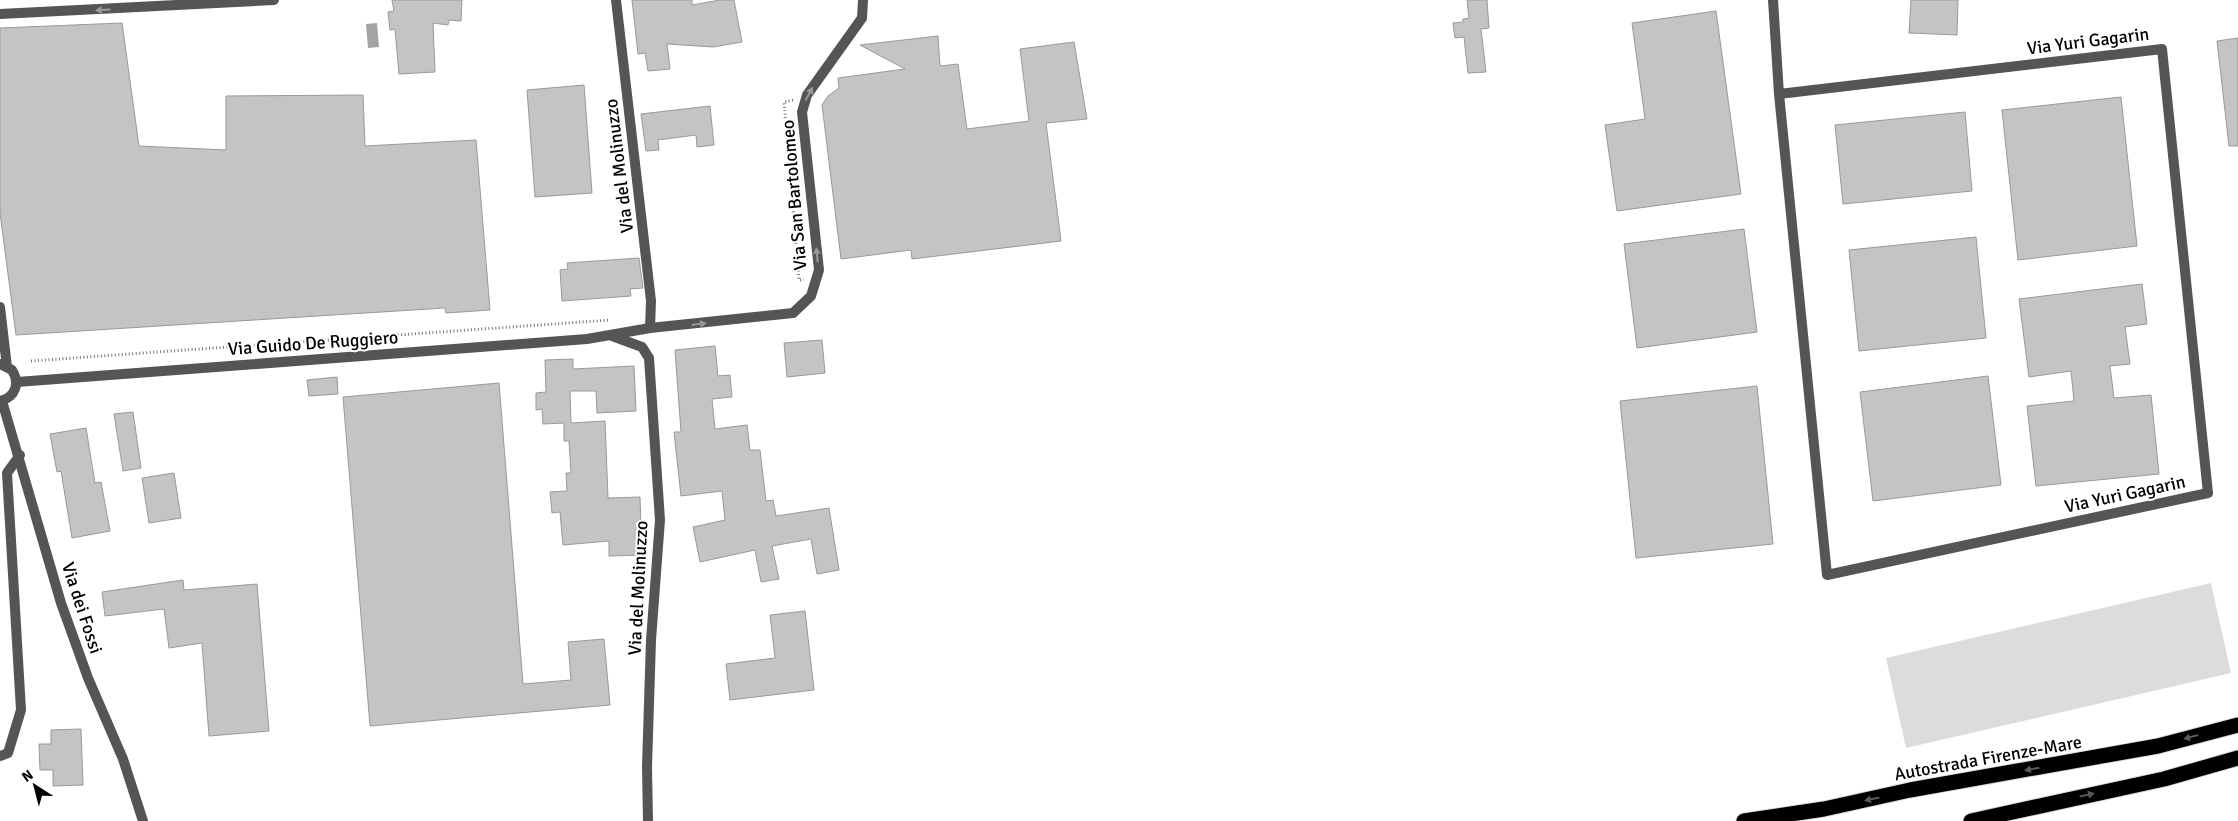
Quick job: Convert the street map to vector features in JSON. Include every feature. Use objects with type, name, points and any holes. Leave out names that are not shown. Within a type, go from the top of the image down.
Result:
[{"type":"highway","name":"Autostrada Firenze-Mare","points":[[1744,821],[1824,809],[1910,790],[2158,746],[2238,724]]},
{"type":"highway","points":[[1972,821],[2164,778],[2238,758]]},
{"type":"street","points":[[0,14],[274,0]]},
{"type":"street","name":"Via del Molinuzzo","points":[[616,0],[651,301],[650,328]]},
{"type":"street","name":"Via San Bartolomeo","points":[[650,328],[794,313],[811,296],[819,270],[802,112],[807,95],[862,18],[863,0]]},
{"type":"street","name":"Via Yuri Gagarin","points":[[1773,0],[1778,94],[1826,575],[2208,493],[2162,49],[1778,94]]},
{"type":"street","points":[[0,307],[4,366],[12,370],[17,382],[14,392],[1,401]]},
{"type":"street","name":"Via Guido De Ruggiero","points":[[17,382],[612,336],[650,328]]},
{"type":"street","name":"Via Guido De Ruggiero","points":[[612,336],[642,347],[649,358]]},
{"type":"street","name":"Via del Molinuzzo","points":[[648,821],[647,767],[651,640],[660,520],[649,358]]},
{"type":"street","name":"Via dei Fossi","points":[[1,401],[20,455],[60,603],[88,678],[123,759],[143,821]]},
{"type":"street","points":[[0,756],[8,753],[21,710],[7,473],[20,455]]},
{"type":"path","points":[[796,99],[784,102],[799,280],[808,280],[808,286]]},
{"type":"path","points":[[31,360],[614,320]]},
{"type":"shaded area","points":[[377,23],[379,47],[368,48],[366,24]]},
{"type":"shaded area","points":[[2211,583],[2231,673],[1906,748],[1886,658]]},
{"type":"building","points":[[392,0],[462,0],[461,21],[449,20],[448,25],[433,23],[435,72],[399,74],[395,29],[390,30],[388,12],[394,11]]},
{"type":"building","points":[[632,0],[692,0],[692,5],[720,0],[734,0],[742,42],[713,47],[667,44],[670,69],[648,71],[645,53],[638,54]]},
{"type":"building","points":[[1467,0],[1487,0],[1489,28],[1481,29],[1486,72],[1468,73],[1464,37],[1455,38],[1453,23],[1463,22],[1463,19],[1469,18]]},
{"type":"building","points":[[1911,0],[1958,0],[1957,35],[1909,33]]},
{"type":"building","points":[[1716,11],[1741,194],[1617,211],[1605,125],[1645,119],[1632,23]]},
{"type":"building","points":[[122,23],[139,146],[226,150],[226,96],[363,95],[365,146],[476,140],[490,310],[446,313],[445,308],[16,335],[0,213],[0,28]]},
{"type":"building","points":[[938,36],[940,66],[958,64],[967,129],[1029,121],[1020,49],[1074,42],[1087,119],[1046,123],[1061,241],[912,259],[911,250],[841,259],[822,105],[828,96],[839,88],[838,78],[905,69],[860,45]]},
{"type":"building","points":[[2238,38],[2238,146],[2229,146],[2217,41]]},
{"type":"building","points":[[584,85],[592,193],[535,197],[527,90]]},
{"type":"building","points":[[2121,97],[2137,246],[2018,260],[2002,110]]},
{"type":"building","points":[[710,106],[714,145],[697,147],[696,135],[658,140],[659,150],[646,151],[641,114]]},
{"type":"building","points":[[1965,112],[1972,191],[1843,204],[1835,125]]},
{"type":"building","points":[[1744,229],[1757,332],[1637,348],[1624,244]]},
{"type":"building","points":[[1976,237],[1986,338],[1859,351],[1849,250]]},
{"type":"building","points":[[639,258],[643,288],[630,289],[631,296],[562,301],[560,270],[568,269],[567,263]]},
{"type":"building","points":[[2142,284],[2147,324],[2125,327],[2130,364],[2110,366],[2114,398],[2151,395],[2159,474],[2036,486],[2027,406],[2074,401],[2071,371],[2029,377],[2019,299]]},
{"type":"building","points":[[822,340],[825,373],[787,377],[784,343]]},
{"type":"building","points":[[715,346],[718,376],[730,375],[732,397],[712,399],[715,429],[747,425],[750,450],[760,450],[766,501],[773,500],[776,516],[829,508],[839,570],[817,574],[811,539],[772,546],[779,579],[761,582],[755,550],[700,562],[693,527],[725,520],[722,491],[681,496],[674,432],[681,432],[675,350]]},
{"type":"building","points":[[573,359],[573,369],[634,366],[636,411],[597,413],[596,391],[570,391],[571,423],[605,421],[608,498],[640,497],[642,555],[609,556],[609,541],[563,545],[560,512],[552,513],[550,492],[567,491],[566,473],[571,473],[569,441],[564,441],[564,423],[543,424],[542,409],[536,410],[536,393],[546,392],[545,360]]},
{"type":"building","points":[[1988,376],[2001,485],[1873,501],[1860,392]]},
{"type":"building","points":[[337,377],[338,394],[309,396],[307,380]]},
{"type":"building","points":[[499,383],[523,684],[571,680],[568,642],[604,639],[610,705],[370,726],[343,397]]},
{"type":"building","points":[[1757,386],[1773,544],[1636,558],[1620,401]]},
{"type":"building","points":[[133,412],[141,468],[123,471],[114,414]]},
{"type":"building","points":[[86,428],[95,483],[101,482],[110,531],[72,538],[61,471],[57,472],[50,434]]},
{"type":"building","points":[[174,473],[181,518],[149,523],[142,478]]},
{"type":"building","points":[[183,580],[184,590],[257,584],[269,731],[209,736],[202,643],[169,648],[164,609],[105,616],[102,592]]},
{"type":"building","points":[[805,611],[814,690],[730,700],[726,664],[775,658],[770,615]]},
{"type":"building","points":[[81,729],[83,785],[53,786],[53,770],[40,770],[39,744],[51,744],[51,730]]}]
